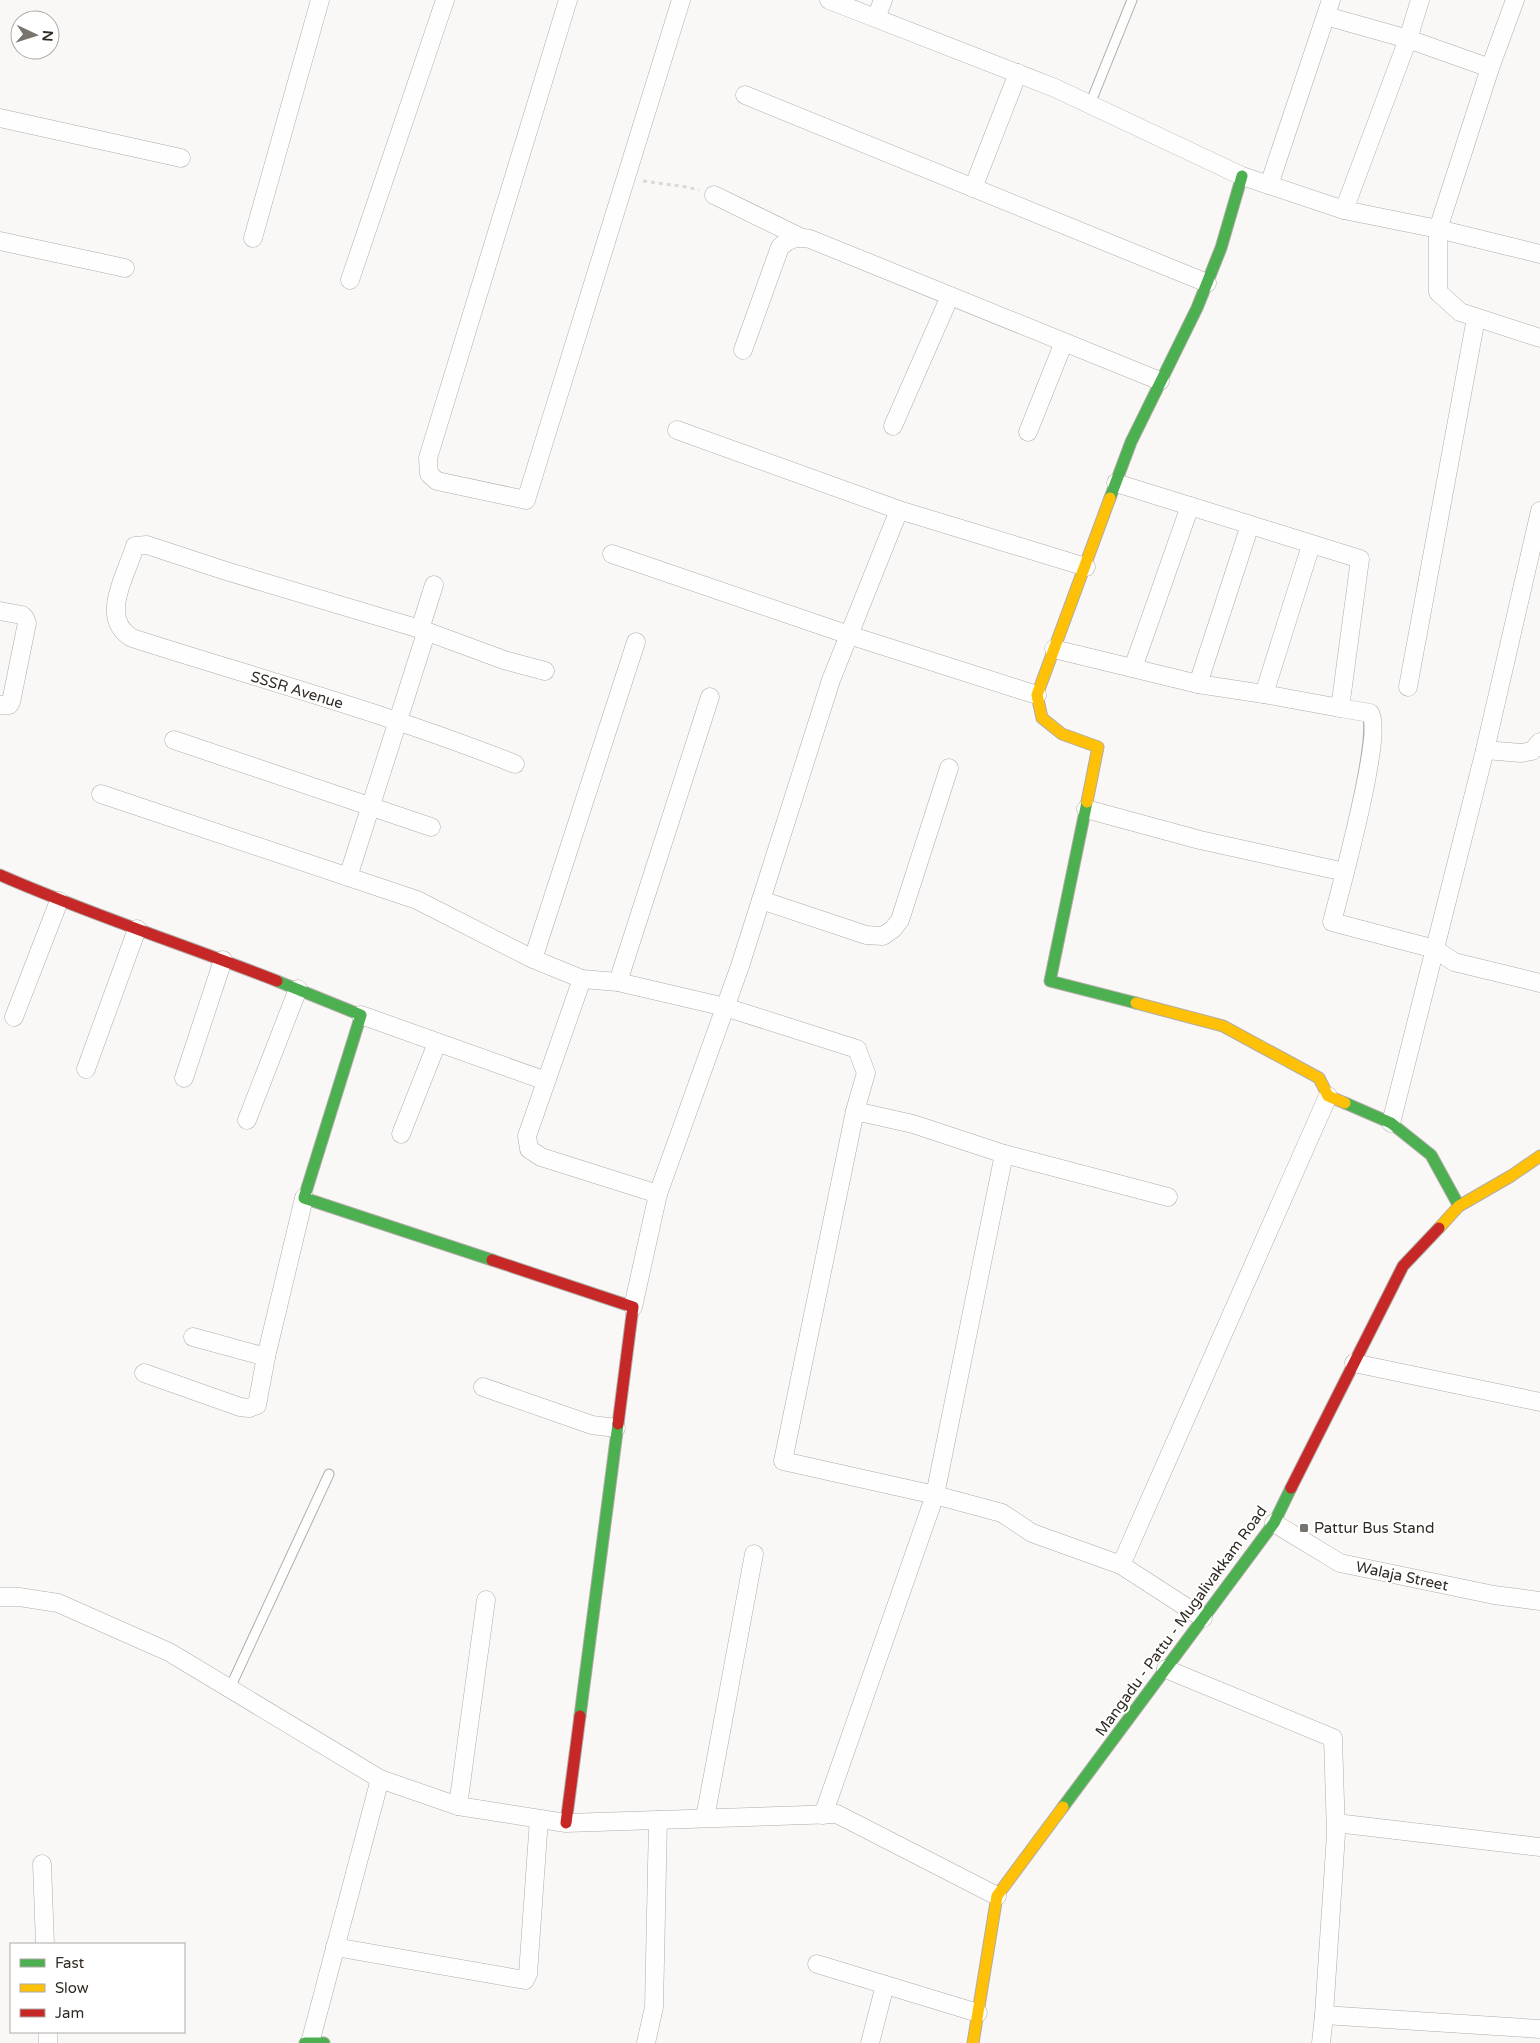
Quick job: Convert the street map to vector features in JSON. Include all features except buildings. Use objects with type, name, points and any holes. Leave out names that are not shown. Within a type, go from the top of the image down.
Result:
[{"type":"street","points":[[253,238],[320,0]]},
{"type":"street","points":[[350,280],[445,0]]},
{"type":"street","points":[[568,0],[428,458],[429,474],[438,481],[526,500],[681,0]]},
{"type":"street","points":[[829,0],[1018,73],[1090,104],[1242,176],[1344,210],[1540,254]]},
{"type":"street","points":[[876,18],[883,0]]},
{"type":"street","points":[[1344,210],[1408,39],[1420,0]]},
{"type":"street","points":[[1515,0],[1490,68],[1438,230],[1438,292],[1460,312],[1540,338]]},
{"type":"street","points":[[1269,185],[1329,8],[1490,68]]},
{"type":"street","points":[[973,188],[1018,73]]},
{"type":"street","points":[[745,95],[1207,283]]},
{"type":"street","points":[[0,118],[181,158]]},
{"type":"street","points":[[1242,176],[1221,248],[1207,283],[1131,442],[1037,695],[1042,718],[1062,734],[1098,747],[1050,981],[1223,1026],[1319,1078],[1328,1096],[1391,1123],[1430,1155],[1459,1206]]},
{"type":"street","points":[[714,195],[800,237],[810,239],[1160,381]]},
{"type":"street","points":[[743,350],[780,247],[788,240],[800,237]]},
{"type":"street","points":[[0,241],[125,268]]},
{"type":"street","points":[[893,426],[950,296]]},
{"type":"street","points":[[1408,687],[1476,318]]},
{"type":"street","points":[[1028,432],[1064,342]]},
{"type":"street","points":[[677,430],[898,510],[1086,567]]},
{"type":"street","points":[[1116,482],[1360,559],[1340,708]]},
{"type":"street","points":[[1133,668],[1190,506]]},
{"type":"street","points":[[566,1823],[633,1307],[658,1194],[726,1007],[831,680],[898,510]]},
{"type":"street","points":[[1391,1123],[1485,750],[1540,511]]},
{"type":"street","points":[[1198,684],[1250,525]]},
{"type":"street","name":"SSSR Avenue","points":[[420,629],[226,571],[154,546],[140,544],[135,546],[115,603],[116,618],[119,626],[124,633],[132,638],[399,721],[515,764]]},
{"type":"street","points":[[1264,694],[1311,545]]},
{"type":"street","points":[[612,554],[849,635],[1037,695]]},
{"type":"street","points":[[420,629],[434,585]]},
{"type":"street","points":[[0,610],[22,615],[26,618],[27,623],[11,702],[9,705],[0,705]]},
{"type":"street","points":[[420,629],[504,660],[545,670]]},
{"type":"street","points":[[348,877],[426,633],[420,629]]},
{"type":"street","points":[[533,959],[636,642]]},
{"type":"street","points":[[1054,649],[1198,684],[1370,713],[1373,722],[1371,755],[1332,922],[1435,950],[1454,962],[1540,983]]},
{"type":"street","points":[[618,982],[710,697]]},
{"type":"street","points":[[174,740],[431,827]]},
{"type":"street","points":[[1485,750],[1532,752],[1540,742]]},
{"type":"street","points":[[761,900],[866,935],[883,936],[893,929],[900,920],[949,768]]},
{"type":"street","points":[[101,794],[417,900],[533,959],[582,979],[618,982],[726,1007],[857,1049],[866,1073],[855,1111],[783,1461],[935,1495],[1002,1513],[1032,1533],[1121,1565],[1203,1618]]},
{"type":"street","points":[[1086,809],[1200,840],[1345,872]]},
{"type":"street","points":[[0,876],[59,901],[224,960],[360,1015],[546,1081]]},
{"type":"street","points":[[14,1017],[59,901]]},
{"type":"street","points":[[86,1069],[136,929]]},
{"type":"street","points":[[184,1078],[224,960]]},
{"type":"street","points":[[582,979],[527,1136],[529,1148],[541,1157],[658,1194]]},
{"type":"street","points":[[247,1120],[298,989]]},
{"type":"street","points":[[144,1373],[240,1407],[249,1408],[257,1405],[266,1357],[304,1198],[360,1015]]},
{"type":"street","points":[[401,1134],[438,1043]]},
{"type":"street","points":[[1121,1565],[1328,1096]]},
{"type":"street","points":[[855,1111],[913,1124],[1004,1154],[1168,1197]]},
{"type":"street","points":[[823,1815],[935,1495],[1004,1154]]},
{"type":"street","name":"Mangadu - Pattu - Mugalivakkam Road","points":[[973,2043],[997,1896],[1274,1523],[1403,1266],[1459,1206],[1511,1176],[1540,1156]]},
{"type":"street","points":[[304,1198],[633,1307]]},
{"type":"street","points":[[193,1337],[266,1357]]},
{"type":"street","points":[[1354,1363],[1540,1402]]},
{"type":"street","points":[[483,1387],[592,1425],[616,1428]]},
{"type":"street","name":"Walaja Street","points":[[1274,1523],[1340,1564],[1494,1595],[1540,1601]]},
{"type":"street","points":[[705,1818],[754,1554]]},
{"type":"street","points":[[0,1597],[19,1597],[58,1603],[169,1652],[380,1780],[458,1806],[566,1823],[837,1814],[997,1896]]},
{"type":"street","points":[[458,1806],[486,1600]]},
{"type":"street","points":[[1166,1669],[1333,1738],[1336,1823],[1321,2043]]},
{"type":"street","points":[[310,2043],[380,1780]]},
{"type":"street","points":[[335,1947],[525,1980],[528,1974],[539,1819]]},
{"type":"street","points":[[646,2043],[654,2007],[658,1820]]},
{"type":"street","points":[[1336,1823],[1540,1847]]},
{"type":"street","points":[[42,1864],[45,1943]]},
{"type":"street","points":[[817,1964],[978,2013]]},
{"type":"street","points":[[870,2043],[885,1985]]},
{"type":"street","points":[[1324,2015],[1540,2028]]},
{"type":"street","points":[[305,2043],[324,2043]]},
{"type":"lane","points":[[1090,104],[1132,0]]},
{"type":"lane","points":[[229,1690],[329,1474]]},
{"type":"path","points":[[626,179],[687,187],[714,195]]},
{"type":"traffic: fast","points":[[1110,498],[1131,442],[1197,308],[1221,248],[1242,176]]},
{"type":"traffic: fast","points":[[1087,802],[1050,981],[1136,1003]]},
{"type":"traffic: fast","points":[[277,981],[361,1015],[304,1198],[492,1260]]},
{"type":"traffic: fast","points":[[1345,1103],[1391,1123],[1431,1155],[1459,1206]]},
{"type":"traffic: fast","points":[[580,1716],[618,1424]]},
{"type":"traffic: fast","points":[[1063,1807],[1274,1523],[1291,1488]]},
{"type":"traffic: fast","points":[[305,2043],[324,2043]]},
{"type":"traffic: slow","points":[[1087,802],[1098,747],[1062,734],[1042,718],[1037,695],[1110,498]]},
{"type":"traffic: slow","points":[[1136,1003],[1223,1026],[1319,1078],[1328,1096],[1345,1103]]},
{"type":"traffic: slow","points":[[1439,1228],[1459,1206],[1511,1176],[1540,1156]]},
{"type":"traffic: slow","points":[[973,2043],[997,1896],[1063,1807]]},
{"type":"traffic: jam","points":[[0,875],[34,890],[277,981]]},
{"type":"traffic: jam","points":[[1291,1488],[1403,1266],[1439,1228]]},
{"type":"traffic: jam","points":[[492,1260],[633,1307],[618,1424]]},
{"type":"traffic: jam","points":[[566,1823],[580,1716]]},
{"type":"place","name":"Pattur Bus Stand","points":[[1304,1528]]}]
